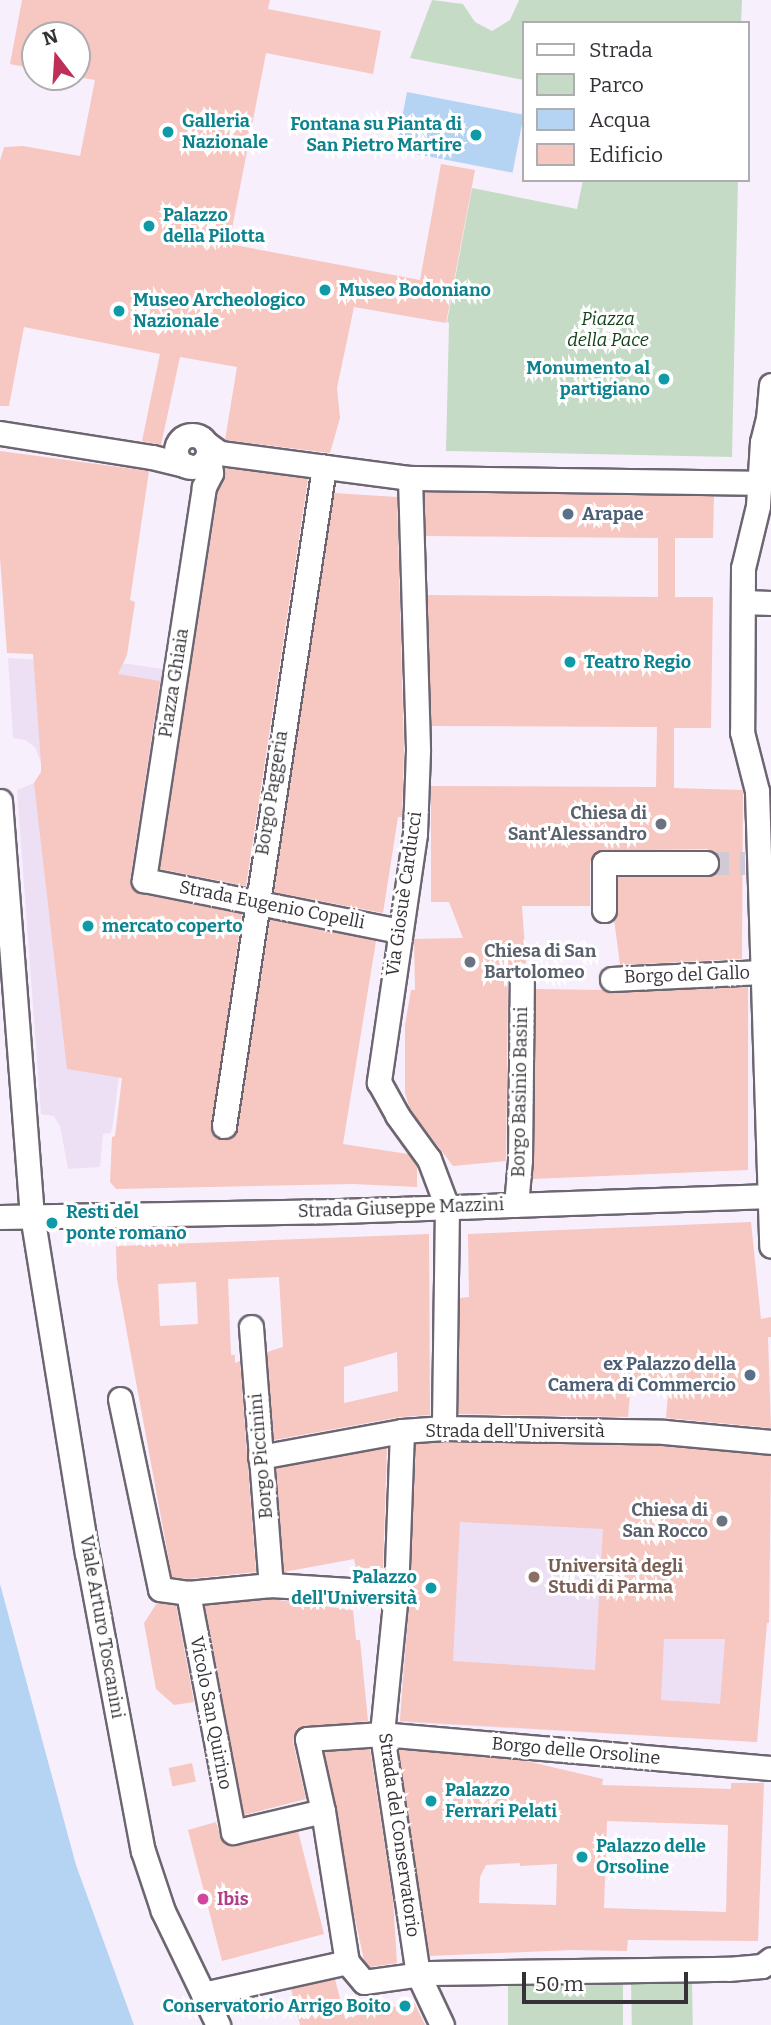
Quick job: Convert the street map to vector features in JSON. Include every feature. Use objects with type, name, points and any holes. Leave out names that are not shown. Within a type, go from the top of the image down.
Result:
[{"type":"street","points":[[771,385],[757,515],[744,559],[742,732],[756,784],[752,863],[765,962],[771,1246]]},
{"type":"street","points":[[0,433],[152,457],[196,460],[217,452],[410,478],[760,483]]},
{"type":"street","name":"Piazza Ghiaia","points":[[144,880],[196,460]]},
{"type":"street","name":"Borgo Paggeria","points":[[224,1123],[324,467]]},
{"type":"street","name":"Via Giosuè Carducci","points":[[410,478],[418,751],[415,835],[379,1083],[397,1115],[429,1159],[447,1207]]},
{"type":"street","points":[[743,602],[771,603]]},
{"type":"street","points":[[747,758],[771,755]]},
{"type":"street","name":"Viale Arturo Toscanini","points":[[0,801],[32,1215],[88,1553],[143,1851],[163,1911],[218,2025]]},
{"type":"street","points":[[604,910],[604,863],[706,863]]},
{"type":"street","name":"Strada Eugenio Copelli","points":[[144,880],[400,931]]},
{"type":"street","name":"Borgo del Gallo","points":[[612,979],[765,962]]},
{"type":"street","name":"Borgo Basinio Basini","points":[[516,1205],[520,1160],[522,979]]},
{"type":"street","name":"Strada Giuseppe Mazzini","points":[[0,1217],[447,1207],[770,1196]]},
{"type":"street","points":[[444,1429],[447,1207]]},
{"type":"street","name":"Borgo Piccinini","points":[[251,1327],[271,1585]]},
{"type":"street","points":[[120,1399],[160,1590],[188,1593],[271,1585],[396,1593]]},
{"type":"street","name":"Strada dell'Università","points":[[260,1457],[402,1431],[444,1429],[664,1432],[771,1442]]},
{"type":"street","name":"Strada del Conservatorio","points":[[402,1431],[396,1593],[382,1734],[418,1974],[442,2025]]},
{"type":"street","name":"Vicolo San Quirino","points":[[188,1593],[233,1832],[323,1811]]},
{"type":"street","name":"Borgo delle Orsoline","points":[[323,1811],[307,1739],[382,1734],[771,1768]]},
{"type":"street","points":[[771,1751],[771,1774]]},
{"type":"street","points":[[323,1811],[347,1962],[364,1982],[418,1974],[729,1969],[762,1966],[771,1959]]},
{"type":"street","points":[[203,1994],[347,1962]]},
{"type":"shaded area","name":"mercato coperto","points":[[8,658],[129,664],[176,671],[144,880],[113,1123],[111,1133],[103,1134],[100,1167],[68,1169],[60,1126],[54,1116],[41,1114],[17,790],[34,783],[41,772],[41,763],[35,747],[25,740],[13,738]]},
{"type":"shaded area","name":"Università degli Studi di Parma","points":[[415,1435],[670,1437],[668,1504],[740,1630],[757,1742],[400,1722]]},
{"type":"green space","points":[[432,0],[463,4],[475,22],[492,31],[510,20],[519,0],[742,0],[741,21],[522,21],[522,80],[410,58]]},
{"type":"green space","name":"Piazza della Pace","points":[[583,182],[738,182],[732,457],[446,451],[447,322],[472,188],[577,209]]},
{"type":"green space","points":[[692,1980],[693,2025],[632,2025],[631,1981]]},
{"type":"green space","points":[[508,1981],[623,1981],[623,2025],[508,2025]]},
{"type":"water","points":[[407,92],[522,114],[513,173],[396,150]]},
{"type":"water","points":[[0,1584],[76,1865],[134,2025],[0,2025]]},
{"type":"building","name":"Palazzo della Pilotta","points":[[22,0],[270,0],[268,9],[381,31],[373,74],[266,53],[229,244],[420,280],[441,164],[475,170],[446,323],[354,307],[337,388],[340,418],[330,453],[225,440],[237,367],[180,357],[161,445],[142,441],[160,354],[24,327],[9,406],[0,406],[0,161],[4,147],[23,146],[80,156],[95,80],[91,79],[91,21],[21,21],[21,66],[10,64]]},
{"type":"building","points":[[0,451],[149,471],[130,600],[135,602],[127,655],[118,674],[160,681],[130,879],[134,890],[141,894],[242,914],[211,1132],[221,1140],[228,1139],[238,1128],[270,919],[376,941],[343,1144],[408,1154],[417,1167],[417,1187],[353,1184],[116,1189],[110,1182],[112,1137],[115,1136],[122,1078],[67,1069],[34,783],[41,772],[41,763],[33,654],[7,653],[0,558]]},
{"type":"building","points":[[224,468],[308,479],[246,886],[160,869],[218,491]]},
{"type":"building","points":[[424,492],[714,496],[713,538],[675,538],[675,597],[713,597],[711,728],[674,728],[674,788],[742,790],[743,793],[742,959],[620,965],[614,919],[618,910],[618,877],[712,875],[720,862],[718,855],[707,849],[598,851],[590,862],[590,906],[522,906],[526,963],[515,967],[508,979],[506,1161],[453,1166],[410,1109],[405,1093],[405,1025],[411,990],[415,990],[414,939],[463,938],[449,902],[431,902],[431,786],[656,787],[657,727],[431,726],[427,595],[658,597],[658,538],[426,536]]},
{"type":"building","points":[[334,493],[397,497],[404,751],[402,817],[398,817],[383,913],[274,892]]},
{"type":"building","points":[[748,987],[748,1170],[532,1179],[536,989],[604,990],[613,993]]},
{"type":"building","points":[[751,1222],[761,1319],[771,1317],[771,1337],[768,1337],[771,1428],[666,1418],[669,1384],[631,1384],[628,1417],[458,1414],[460,1298],[469,1297],[468,1234]]},
{"type":"building","points":[[429,1234],[430,1415],[400,1417],[274,1440],[267,1352],[283,1347],[279,1277],[228,1279],[231,1355],[235,1355],[235,1363],[240,1361],[256,1572],[188,1579],[172,1577],[117,1279],[116,1246]],"holes":[[[196,1282],[198,1324],[160,1326],[158,1284]],[[397,1352],[398,1391],[344,1403],[344,1367]]]},
{"type":"building","name":"Università degli Studi di Parma","points":[[444,1442],[663,1446],[771,1456],[769,1623],[757,1742],[400,1721],[410,1594],[416,1444]],"holes":[[[460,1522],[603,1529],[595,1670],[453,1661]],[[664,1639],[725,1639],[720,1704],[661,1700]]]},
{"type":"building","points":[[387,1448],[383,1568],[356,1568],[354,1559],[284,1572],[276,1468]]},
{"type":"building","points":[[271,1599],[353,1610],[356,1640],[360,1640],[368,1721],[298,1728],[293,1742],[306,1799],[244,1815],[205,1605]]},
{"type":"building","points":[[157,1603],[176,1605],[194,1702],[174,1705],[156,1689],[144,1623]]},
{"type":"building","points":[[370,1749],[393,1900],[397,1963],[370,1967],[364,1960],[353,1910],[324,1752]]},
{"type":"building","name":"Palazzo delle Orsoline","points":[[398,1749],[522,1760],[603,1779],[602,1785],[731,1789],[731,1783],[764,1783],[758,1941],[628,1940],[627,1951],[572,1950],[429,1956]],"holes":[[[607,1821],[728,1825],[726,1912],[604,1908]],[[520,1863],[520,1866],[557,1864],[556,1905],[479,1903],[480,1877],[486,1865]]]},
{"type":"building","points":[[192,1763],[196,1782],[172,1787],[169,1768]]},
{"type":"building","points":[[216,1822],[222,1841],[229,1845],[298,1831],[324,1934],[222,1961],[188,1830]]},
{"type":"building","points":[[335,1979],[345,2018],[414,2002],[425,2025],[300,2025],[291,1989]]},
{"type":"tunnel","points":[[706,863],[745,863]]},
{"type":"place","name":"Galleria Nazionale","points":[[168,132]]},
{"type":"place","name":"Fontana su Pianta di San Pietro Martire","points":[[476,135]]},
{"type":"place","name":"Palazzo della Pilotta","points":[[149,226]]},
{"type":"place","name":"Museo Bodoniano","points":[[325,290]]},
{"type":"place","name":"Museo Archeologico Nazionale","points":[[119,311]]},
{"type":"place","name":"Monumento al partigiano","points":[[664,379]]},
{"type":"place","name":"Arapae","points":[[568,514]]},
{"type":"place","name":"Teatro Regio","points":[[570,662]]},
{"type":"place","name":"Chiesa di Sant'Alessandro","points":[[661,824]]},
{"type":"place","name":"mercato coperto","points":[[88,926]]},
{"type":"place","name":"Chiesa di San Bartolomeo","points":[[470,962]]},
{"type":"place","name":"Resti del ponte romano","points":[[52,1223]]},
{"type":"place","name":"ex Palazzo della Camera di Commercio","points":[[750,1375]]},
{"type":"place","name":"Chiesa di San Rocco","points":[[722,1521]]},
{"type":"place","name":"Università degli Studi di Parma","points":[[534,1577]]},
{"type":"place","name":"Palazzo dell'Università","points":[[431,1588]]},
{"type":"place","name":"Palazzo Ferrari Pelati","points":[[431,1801]]},
{"type":"place","name":"Palazzo delle Orsoline","points":[[582,1857]]},
{"type":"place","name":"Ibis","points":[[203,1899]]},
{"type":"place","name":"Conservatorio Arrigo Boito","points":[[405,2006]]}]
